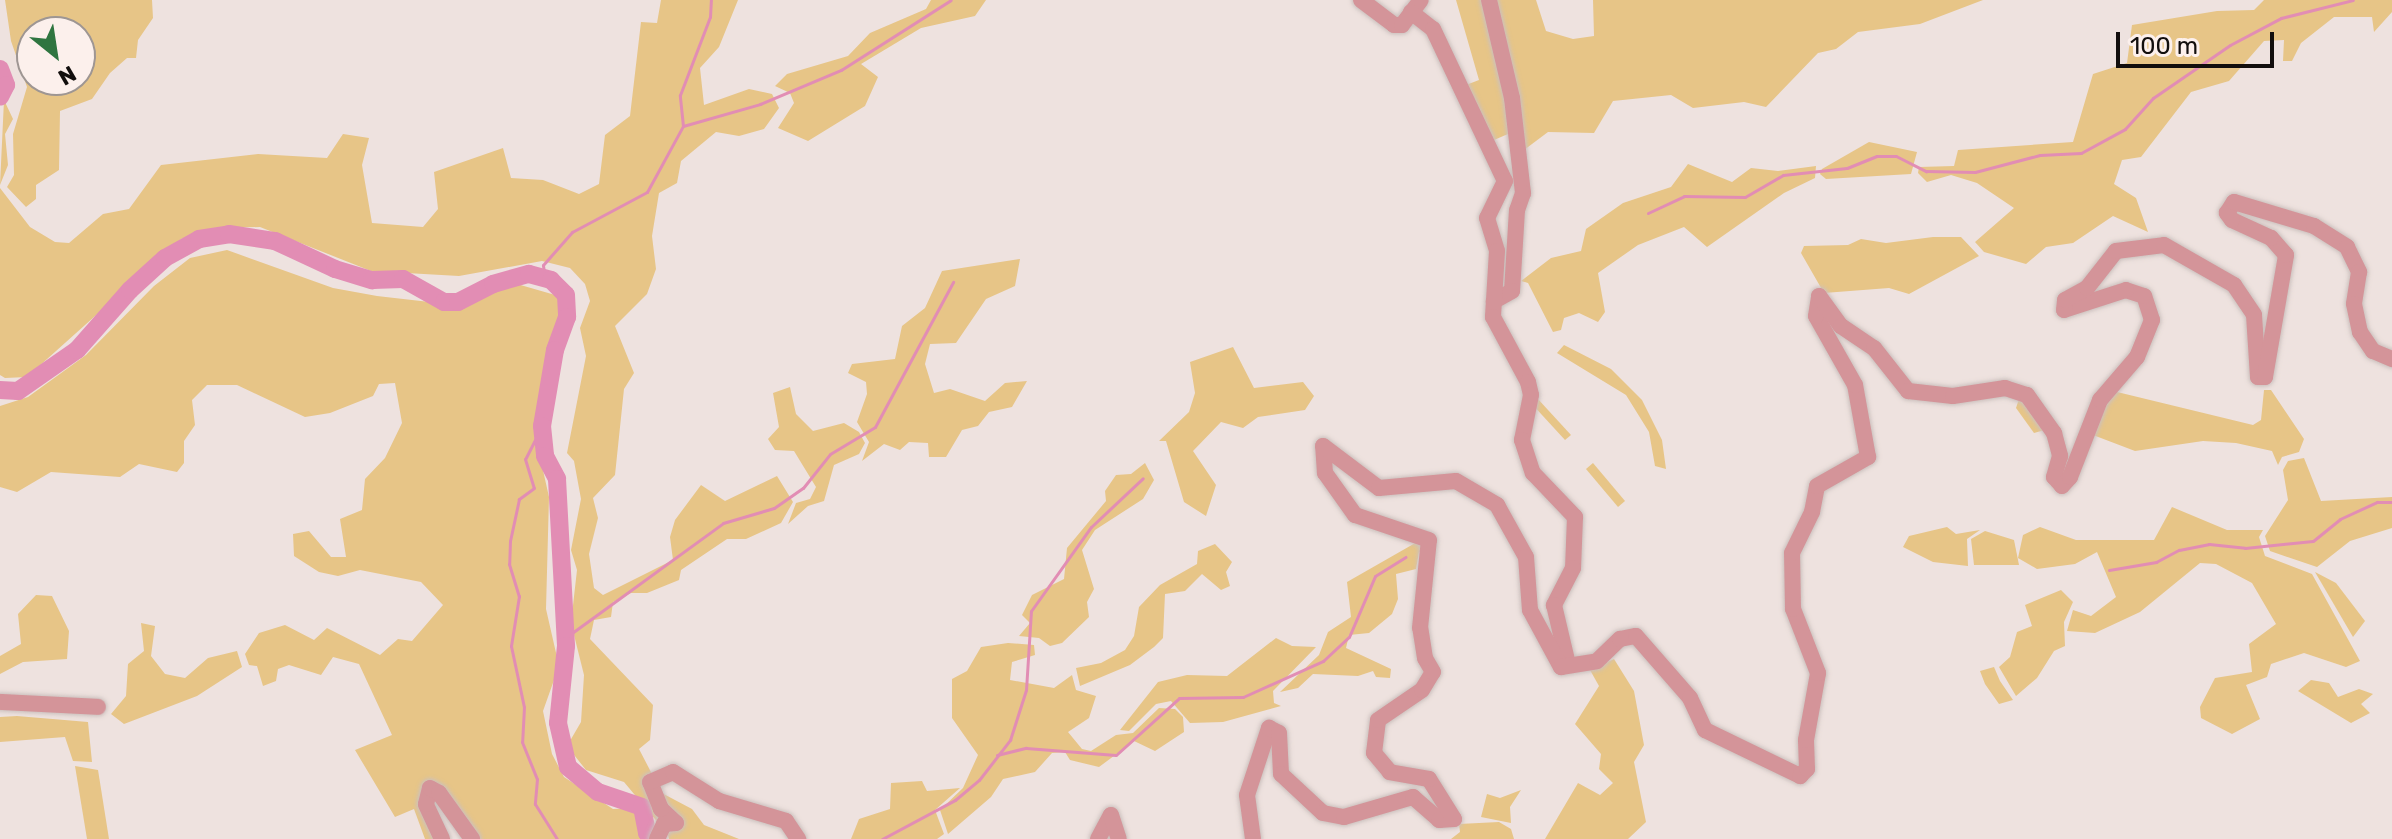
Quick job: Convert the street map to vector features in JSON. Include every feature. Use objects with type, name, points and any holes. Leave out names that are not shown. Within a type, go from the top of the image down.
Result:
[{"type":"street","points":[[1361,0],[1394,25],[1402,25],[1416,6],[1433,29],[1505,181],[1487,218],[1497,251],[1493,317],[1531,395],[1522,424],[1527,457],[1541,486],[1575,517],[1573,568],[1554,605],[1572,668]]},
{"type":"street","points":[[1489,0],[1512,98],[1523,178],[1512,291],[1494,301]]},
{"type":"street","points":[[1253,839],[1247,795],[1269,728],[1279,733],[1281,774],[1323,813],[1344,817],[1413,797],[1439,820],[1454,819],[1429,779],[1390,772],[1374,753],[1378,720],[1422,690],[1433,672],[1425,658],[1420,628],[1429,540],[1355,515],[1325,473],[1323,446],[1379,488],[1456,481],[1503,510],[1526,557],[1530,610],[1561,667],[1572,668],[1602,658],[1628,635],[1636,636],[1690,698],[1705,730],[1794,776],[1805,774],[1818,673],[1793,609],[1792,553],[1812,512],[1817,486],[1866,461],[1868,451],[1859,429],[1855,385],[1816,316],[1819,296],[1841,326],[1874,348],[1908,391],[1953,396],[2005,388],[2027,395],[2054,433],[2060,456],[2054,477],[2062,486],[2070,477],[2100,400],[2137,357],[2152,320],[2144,296],[2126,290],[2064,310],[2065,300],[2087,288],[2116,251],[2164,245],[2234,285],[2254,315],[2258,377],[2265,377],[2286,255],[2271,238],[2232,220],[2227,213],[2234,202],[2314,226],[2347,247],[2359,272],[2354,304],[2360,332],[2373,351],[2392,359]]},
{"type":"street","points":[[0,702],[98,707]]},
{"type":"street","points":[[660,832],[676,823],[675,817],[668,818],[661,809],[650,782],[673,772],[719,801],[786,821],[798,839]]},
{"type":"street","points":[[442,839],[426,804],[430,788],[439,793],[472,839]]},
{"type":"street","points":[[1098,839],[1111,815],[1119,839]]},
{"type":"shaded area","points":[[5,0],[152,0],[153,18],[138,40],[136,58],[127,58],[110,73],[96,93],[96,16],[16,16],[16,55]]},
{"type":"shaded area","points":[[661,0],[738,0],[719,47],[700,68],[704,105],[749,89],[772,94],[779,108],[764,129],[739,136],[716,132],[681,161],[677,183],[659,193],[652,236],[656,269],[647,294],[615,326],[634,373],[624,389],[615,475],[593,498],[598,518],[589,554],[594,588],[603,595],[673,560],[670,537],[675,520],[701,485],[725,501],[777,476],[793,502],[781,523],[746,539],[727,539],[681,570],[679,580],[647,593],[631,593],[613,602],[611,617],[594,620],[590,639],[653,705],[650,740],[639,749],[652,774],[660,825],[624,782],[586,770],[567,746],[581,722],[584,675],[571,623],[577,570],[571,550],[581,499],[574,461],[567,453],[586,356],[580,328],[590,301],[585,284],[570,268],[542,261],[459,276],[371,271],[260,227],[213,228],[181,239],[27,377],[5,378],[0,375],[0,188],[30,227],[55,242],[69,243],[103,214],[129,209],[161,165],[258,154],[327,158],[343,134],[369,138],[362,165],[372,223],[423,227],[438,209],[434,172],[503,148],[511,178],[543,180],[579,194],[599,184],[605,135],[630,116],[641,22],[657,23]]},
{"type":"shaded area","points":[[931,0],[986,0],[975,16],[921,28],[861,64],[878,77],[865,106],[808,141],[778,128],[794,103],[790,93],[775,86],[787,74],[848,56],[870,33],[926,9]]},
{"type":"shaded area","points":[[1456,0],[1485,0],[1515,131],[1494,140],[1466,85],[1479,80]]},
{"type":"shaded area","points":[[1492,0],[1536,0],[1546,31],[1573,39],[1594,36],[1593,0],[1983,0],[1920,24],[1858,32],[1836,49],[1818,53],[1766,107],[1744,102],[1693,108],[1671,95],[1613,101],[1594,133],[1548,132],[1524,150]]},
{"type":"shaded area","points":[[2264,0],[2392,0],[2392,12],[2374,32],[2372,17],[2334,17],[2301,43],[2292,61],[2283,61],[2284,40],[2264,41],[2229,81],[2191,92],[2141,157],[2122,160],[2114,184],[2136,198],[2148,232],[2113,216],[2073,243],[2046,247],[2026,264],[1984,252],[1975,242],[2014,208],[1977,183],[1951,175],[1927,182],[1918,173],[1919,167],[1954,166],[1958,150],[2073,142],[2093,74],[2127,63],[2132,25],[2217,11],[2254,10]]},
{"type":"shaded area","points":[[24,96],[94,96],[60,111],[59,170],[36,185],[36,199],[26,207],[7,187],[14,175],[13,134]]},
{"type":"shaded area","points":[[4,100],[13,119],[5,134],[8,165],[0,185]]},
{"type":"shaded area","points":[[1869,142],[1917,152],[1911,174],[1826,179],[1820,174],[1822,169]]},
{"type":"shaded area","points":[[1688,164],[1732,182],[1751,168],[1778,171],[1816,166],[1815,178],[1784,193],[1707,247],[1684,227],[1638,245],[1598,273],[1605,312],[1598,322],[1579,313],[1564,318],[1561,330],[1553,332],[1528,283],[1521,281],[1551,258],[1581,251],[1586,229],[1623,203],[1671,187]]},
{"type":"shaded area","points":[[1961,237],[1979,256],[1909,294],[1889,288],[1824,293],[1801,253],[1804,246],[1848,245],[1861,239],[1886,243]]},
{"type":"shaded area","points":[[227,250],[333,288],[377,296],[447,304],[517,284],[569,299],[538,448],[549,497],[546,609],[559,666],[543,711],[552,754],[564,777],[613,809],[636,808],[650,839],[476,839],[429,784],[436,839],[425,839],[414,809],[395,817],[355,750],[392,735],[359,664],[333,657],[321,675],[289,665],[278,669],[276,681],[263,686],[257,666],[249,665],[245,654],[259,633],[285,625],[314,640],[327,628],[380,655],[398,639],[412,641],[443,605],[421,582],[360,570],[338,576],[319,572],[294,556],[293,534],[309,531],[331,557],[346,557],[340,519],[362,510],[365,479],[385,458],[402,423],[395,383],[379,384],[373,396],[330,413],[305,417],[237,385],[207,385],[192,400],[195,425],[184,441],[184,463],[177,472],[139,464],[120,477],[51,472],[17,492],[0,487],[0,406],[28,397],[86,355],[154,286],[190,258]]},
{"type":"shaded area","points":[[1020,259],[1015,286],[986,299],[956,343],[930,344],[925,364],[934,393],[950,389],[985,401],[1005,383],[1027,381],[1012,407],[989,412],[978,426],[962,430],[946,457],[929,457],[928,443],[909,442],[900,450],[884,444],[862,461],[869,442],[857,422],[867,394],[866,382],[848,373],[852,364],[895,359],[902,326],[925,308],[942,271]]},
{"type":"shaded area","points":[[1564,345],[1611,369],[1642,400],[1662,440],[1666,469],[1655,466],[1649,432],[1626,395],[1557,353]]},
{"type":"shaded area","points":[[1233,347],[1254,388],[1303,382],[1314,396],[1305,410],[1258,417],[1243,428],[1221,422],[1193,451],[1216,485],[1206,516],[1184,502],[1166,441],[1159,441],[1189,412],[1195,393],[1190,362]]},
{"type":"shaded area","points":[[790,387],[796,414],[813,431],[844,423],[859,432],[865,443],[859,454],[834,465],[824,501],[808,506],[788,524],[796,503],[810,499],[816,487],[794,451],[775,450],[768,439],[779,427],[773,393]]},
{"type":"shaded area","points":[[2264,390],[2271,390],[2304,439],[2299,452],[2282,457],[2278,465],[2272,451],[2236,443],[2203,441],[2135,451],[2093,435],[2113,391],[2253,425],[2261,420]]},
{"type":"shaded area","points":[[2020,396],[2048,429],[2034,433],[2016,408]]},
{"type":"shaded area","points":[[1537,398],[1571,435],[1565,440],[1531,403]]},
{"type":"shaded area","points":[[2304,458],[2321,501],[2392,497],[2392,528],[2350,541],[2317,567],[2270,551],[2265,536],[2288,500],[2283,470],[2288,461]]},
{"type":"shaded area","points":[[1145,463],[1154,480],[1143,499],[1095,530],[1082,550],[1094,589],[1087,602],[1089,617],[1062,643],[1050,646],[1039,638],[1019,636],[1030,623],[1022,615],[1032,595],[1064,579],[1067,548],[1106,501],[1105,491],[1116,475],[1131,474]]},
{"type":"shaded area","points":[[1593,463],[1625,501],[1618,507],[1586,469]]},
{"type":"shaded area","points":[[2172,507],[2227,530],[2263,530],[2259,537],[2265,556],[2312,574],[2360,661],[2346,667],[2304,653],[2271,664],[2267,677],[2246,685],[2260,719],[2232,734],[2201,718],[2200,707],[2215,678],[2252,672],[2249,644],[2276,624],[2252,583],[2216,564],[2200,563],[2140,612],[2095,633],[2067,631],[2073,610],[2091,616],[2116,597],[2097,552],[2075,564],[2037,569],[2018,558],[2023,535],[2040,527],[2076,540],[2154,540]]},
{"type":"shaded area","points":[[1947,527],[1956,534],[1980,530],[1967,539],[1968,566],[1933,562],[1903,547],[1909,536]]},
{"type":"shaded area","points":[[1985,531],[2014,540],[2019,565],[1974,565],[1971,539]]},
{"type":"shaded area","points":[[1417,542],[1425,550],[1419,552],[1416,569],[1396,574],[1398,599],[1392,614],[1369,633],[1349,635],[1346,648],[1391,669],[1390,678],[1376,677],[1373,671],[1358,676],[1313,674],[1298,688],[1280,692],[1319,655],[1328,632],[1351,617],[1347,582]]},
{"type":"shaded area","points":[[1215,544],[1232,562],[1226,572],[1230,586],[1221,590],[1202,574],[1185,591],[1165,594],[1163,638],[1130,665],[1080,686],[1076,668],[1101,663],[1125,650],[1134,636],[1139,607],[1160,585],[1197,564],[1198,551]]},
{"type":"shaded area","points":[[2315,572],[2336,583],[2365,621],[2353,637]]},
{"type":"shaded area","points":[[2061,590],[2073,602],[2064,622],[2065,646],[2054,651],[2037,678],[2016,696],[1999,667],[2010,657],[2017,632],[2032,626],[2025,605]]},
{"type":"shaded area","points":[[36,595],[52,596],[69,631],[67,659],[23,662],[0,674],[0,656],[21,644],[18,614]]},
{"type":"shaded area","points":[[141,623],[155,626],[151,656],[165,674],[185,678],[208,658],[237,651],[242,667],[197,696],[124,724],[111,714],[126,696],[128,664],[144,651]]},
{"type":"shaded area","points":[[1276,638],[1292,646],[1316,647],[1273,691],[1274,703],[1281,706],[1223,722],[1190,723],[1171,701],[1156,704],[1129,731],[1120,730],[1158,682],[1187,675],[1227,676]]},
{"type":"shaded area","points":[[1008,643],[1034,645],[1035,655],[1012,662],[1010,680],[1054,688],[1072,675],[1076,690],[1096,696],[1089,718],[1068,732],[1082,749],[1091,751],[1116,735],[1133,733],[1159,708],[1175,709],[1183,717],[1184,732],[1155,751],[1134,741],[1099,767],[1070,760],[1065,752],[1052,753],[1035,772],[1003,779],[991,797],[948,834],[940,810],[963,788],[978,755],[952,718],[952,679],[967,671],[981,647]]},
{"type":"shaded area","points":[[1614,659],[1634,691],[1644,745],[1634,762],[1646,822],[1628,839],[1545,839],[1578,783],[1600,795],[1613,783],[1599,769],[1601,754],[1575,724],[1599,686],[1590,670]]},
{"type":"shaded area","points":[[1994,667],[2013,700],[1999,704],[1985,684],[1980,671]]},
{"type":"shaded area","points":[[2311,680],[2329,683],[2338,697],[2359,689],[2373,694],[2361,704],[2370,713],[2351,723],[2298,691]]},
{"type":"shaded area","points":[[0,717],[88,722],[92,762],[73,761],[65,737],[0,742]]},
{"type":"shaded area","points":[[75,766],[98,770],[109,839],[87,839]]},
{"type":"shaded area","points":[[922,781],[927,791],[960,788],[935,810],[944,834],[937,839],[851,839],[859,819],[890,809],[891,783]]},
{"type":"shaded area","points":[[656,790],[692,809],[704,825],[739,839],[669,839]]},
{"type":"shaded area","points":[[1521,790],[1510,807],[1511,823],[1481,817],[1487,794],[1500,798]]},
{"type":"shaded area","points":[[1499,822],[1511,829],[1514,839],[1451,839],[1460,832],[1459,824]]},
{"type":"waterway","points":[[545,278],[543,265],[572,232],[647,192],[683,126],[680,95],[710,17],[711,0]]},
{"type":"waterway","points":[[683,126],[760,104],[841,70],[951,0]]},
{"type":"waterway","points":[[1648,213],[1684,196],[1745,197],[1783,175],[1847,168],[1877,156],[1896,156],[1926,171],[1975,172],[2040,155],[2081,153],[2125,129],[2153,98],[2230,45],[2281,18],[2353,0]]},
{"type":"waterway","points":[[0,69],[6,85],[0,97]]},
{"type":"waterway","points":[[0,390],[18,391],[77,350],[130,290],[165,258],[199,239],[229,234],[275,241],[335,269],[372,280],[403,279],[444,302],[458,302],[493,284],[529,274],[551,280],[566,295],[567,317],[555,350],[542,426],[545,456],[557,479],[566,646],[558,723],[568,767],[598,792],[642,807],[647,833],[655,839]]},
{"type":"waterway","points":[[565,638],[723,523],[774,508],[803,488],[830,454],[875,427],[953,282]]},
{"type":"waterway","points":[[542,426],[525,459],[534,488],[519,499],[510,541],[509,564],[519,596],[511,646],[524,707],[522,742],[537,779],[535,804],[557,839]]},
{"type":"waterway","points":[[882,839],[955,800],[979,780],[1010,740],[1026,690],[1031,611],[1091,527],[1143,478]]},
{"type":"waterway","points":[[2109,570],[2156,562],[2179,550],[2209,544],[2245,548],[2313,541],[2340,519],[2377,502],[2392,502]]},
{"type":"waterway","points":[[997,755],[1026,748],[1116,755],[1179,698],[1243,697],[1323,661],[1349,637],[1375,576],[1406,557]]}]
